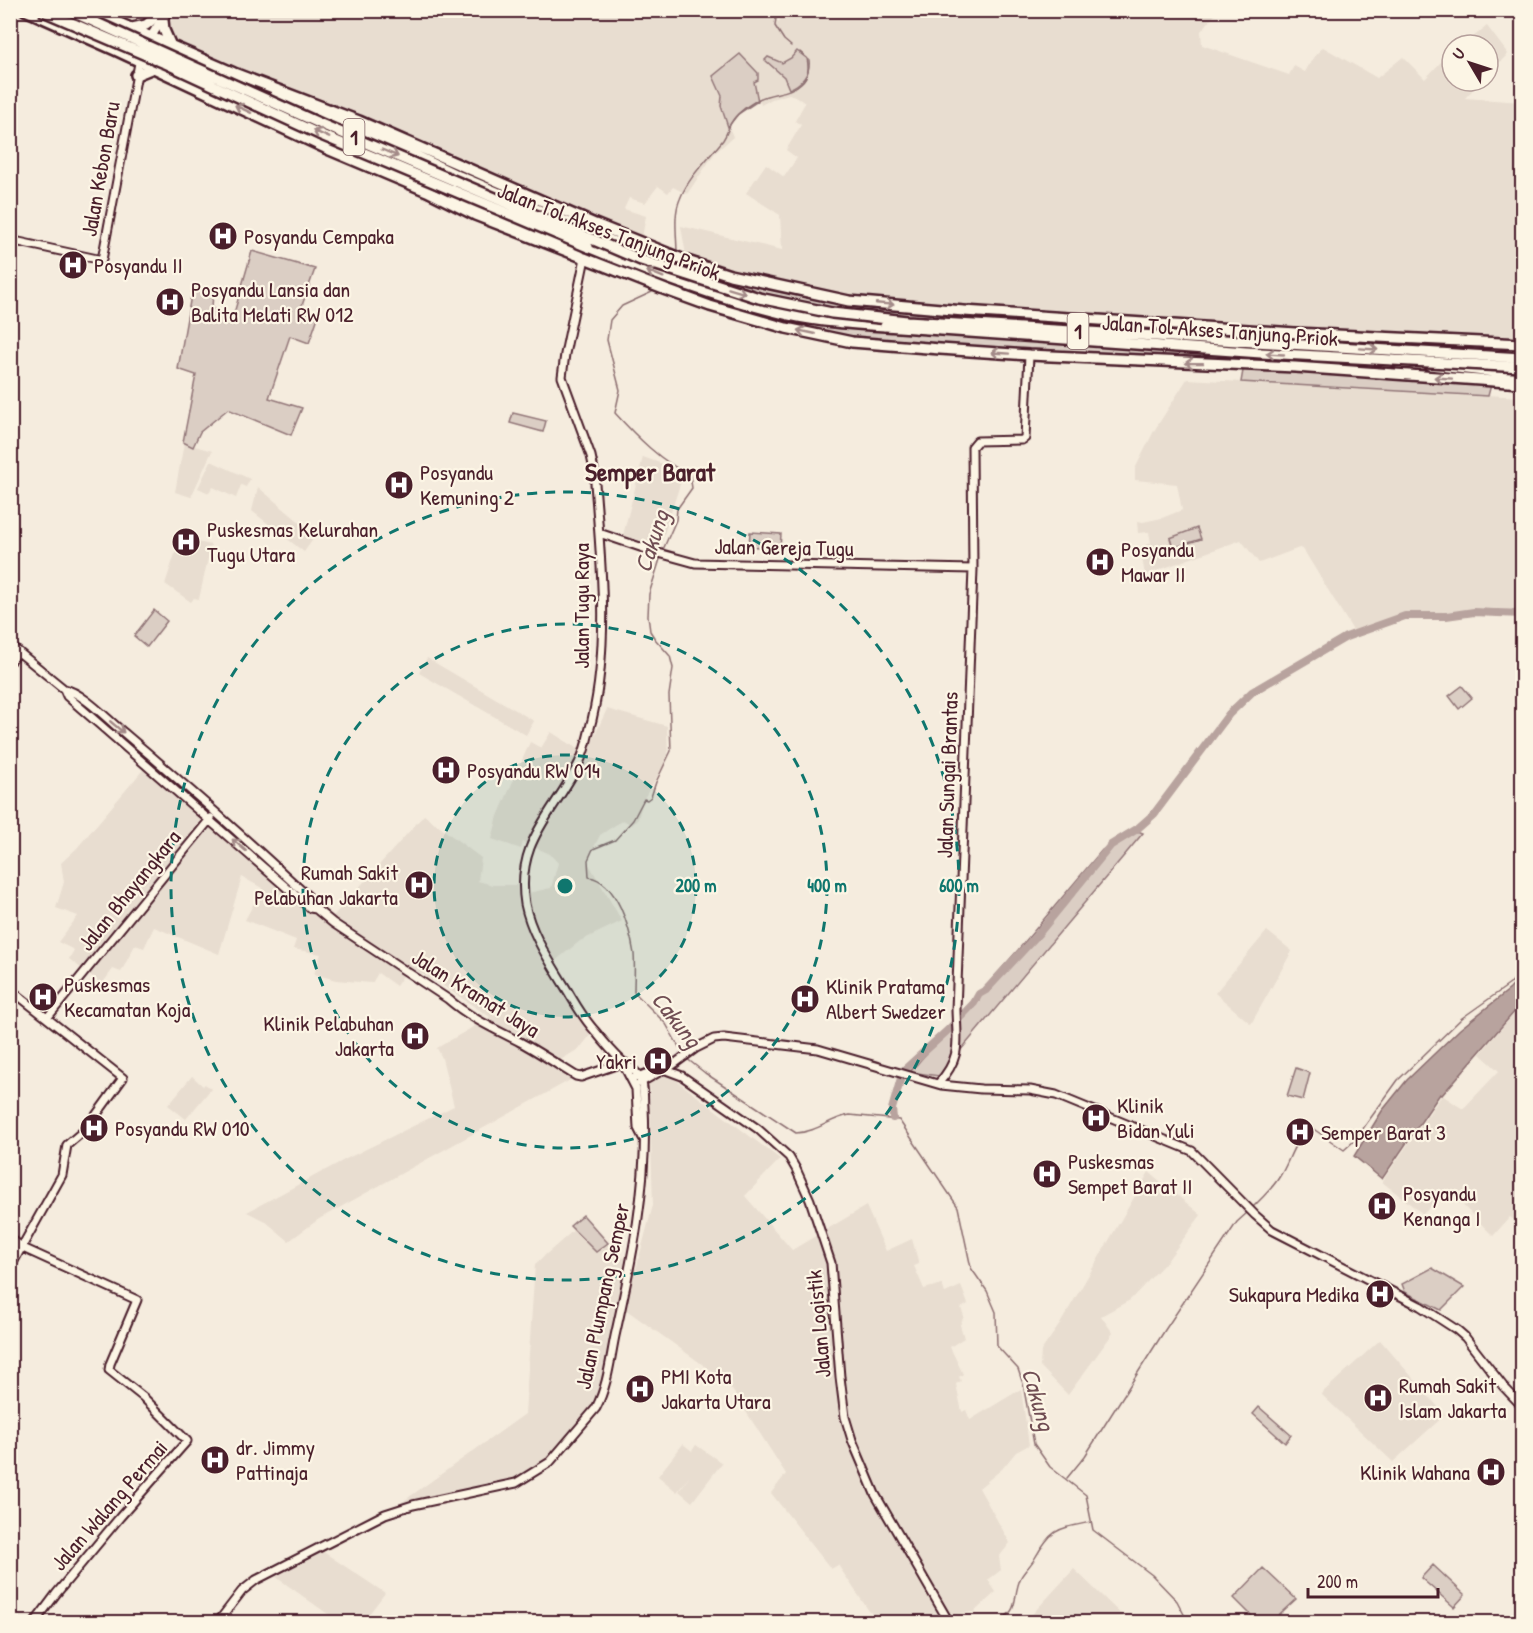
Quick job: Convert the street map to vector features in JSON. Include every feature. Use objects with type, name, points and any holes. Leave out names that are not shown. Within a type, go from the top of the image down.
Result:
[{"type":"highway","points":[[25,10],[485,219],[666,290],[786,328],[852,342],[1029,356],[1295,367],[1522,383]]},
{"type":"highway","name":"Jalan Tol Akses Tanjung Priok","points":[[41,10],[165,63],[319,134],[588,247],[695,289],[790,315],[832,322],[1261,353],[1522,367]]},
{"type":"highway","name":"Jalan Tol Akses Tanjung Priok","points":[[68,10],[321,124],[641,260],[759,298],[804,308],[859,316],[956,324],[1522,358]]},
{"type":"highway","points":[[89,10],[152,35],[173,47],[234,73],[359,121],[673,256],[730,275],[849,300],[964,311],[1295,333],[1522,344]]},
{"type":"highway","points":[[132,28],[146,25],[160,16],[173,47]]},
{"type":"highway","points":[[163,72],[162,66],[173,47]]},
{"type":"highway","points":[[136,75],[145,63]]},
{"type":"highway","points":[[234,73],[243,81],[633,250],[641,260]]},
{"type":"highway","points":[[447,201],[453,199],[466,203],[578,248],[588,247]]},
{"type":"highway","points":[[1295,333],[1306,347],[1305,356],[1295,367]]},
{"type":"highway","points":[[1328,334],[1318,344],[1317,358],[1328,370]]},
{"type":"highway","points":[[1403,360],[1457,370],[1522,375]]},
{"type":"main road","points":[[145,63],[152,35],[160,16],[168,10]]},
{"type":"street","name":"Jalan Kebon Baru","points":[[10,240],[102,260],[136,75],[145,63]]},
{"type":"street","name":"Jalan Tugu Raya","points":[[585,258],[564,354],[562,376],[591,456],[599,533],[603,638],[594,710],[582,757],[560,798],[532,839],[524,866],[525,903],[536,936],[584,1020],[623,1063]]},
{"type":"street","points":[[973,569],[972,447],[977,441],[1022,440],[1025,438],[1029,356]]},
{"type":"street","name":"Jalan Gereja Tugu","points":[[599,533],[655,552],[700,563],[973,569]]},
{"type":"street","name":"Jalan Sungai Brantas","points":[[938,1084],[949,1071],[957,1056],[956,1022],[973,569]]},
{"type":"street","name":"Jalan Kramat Jaya","points":[[10,645],[64,689],[71,691],[92,706],[216,812],[314,902],[316,909]]},
{"type":"street","points":[[10,661],[19,652]]},
{"type":"street","name":"Jalan Kramat Jaya","points":[[64,689],[67,696],[309,908],[316,909],[330,921],[491,1029],[519,1041],[576,1076],[581,1077],[623,1063]]},
{"type":"street","name":"Jalan Bhayangkara","points":[[47,1018],[216,812]]},
{"type":"street","points":[[10,989],[123,1078],[86,1129],[67,1145],[62,1175],[10,1268]]},
{"type":"street","points":[[623,1063],[637,1081],[656,1070],[664,1070],[687,1053],[714,1040],[724,1038],[818,1049],[938,1084],[973,1089],[1030,1090],[1069,1100],[1189,1150],[1272,1230],[1411,1301],[1457,1330],[1465,1336],[1503,1386],[1522,1406]]},
{"type":"street","name":"Jalan Logistik","points":[[664,1070],[682,1076],[758,1129],[789,1157],[796,1168],[810,1200],[831,1263],[840,1377],[845,1417],[852,1440],[875,1494],[949,1623]]},
{"type":"street","name":"Jalan Plumpang Semper","points":[[218,1623],[242,1590],[250,1584],[356,1528],[398,1509],[516,1483],[550,1462],[596,1408],[606,1381],[637,1229],[642,1189],[643,1138],[637,1081]]},
{"type":"street","points":[[10,1238],[23,1248]]},
{"type":"street","name":"Jalan Walang Permai","points":[[23,1248],[137,1300],[109,1370],[143,1396],[188,1441],[120,1517],[35,1623]]},
{"type":"shaded area","points":[[174,10],[760,10],[779,22],[783,10],[1219,10],[1201,31],[1202,45],[1289,75],[1294,66],[1305,72],[1323,47],[1377,78],[1403,57],[1425,79],[1440,63],[1440,93],[1470,93],[1465,98],[1522,102],[1522,337],[1331,335],[849,301],[687,261],[681,226],[782,250],[780,215],[746,193],[766,164],[784,177],[797,158],[786,150],[801,125],[795,121],[805,103],[795,96],[789,94],[761,105],[754,82],[713,76],[722,96],[721,106],[733,137],[715,153],[687,194],[673,187],[668,193],[658,186],[645,203],[629,198],[624,209],[646,216],[641,243],[542,205],[181,44],[170,36],[169,27]]},
{"type":"shaded area","points":[[1487,26],[1492,33],[1478,33]]},
{"type":"shaded area","points":[[1500,43],[1508,54],[1500,62]]},
{"type":"shaded area","points":[[797,51],[809,60],[808,70],[801,81],[789,89],[784,77],[765,60],[768,57],[782,63]]},
{"type":"shaded area","points":[[740,54],[758,73],[758,80],[754,82],[758,101],[738,114],[728,127],[721,106],[722,96],[713,76]]},
{"type":"shaded area","points":[[252,251],[315,269],[300,311],[318,317],[309,343],[290,336],[269,398],[302,408],[291,435],[228,409],[200,432],[193,447],[183,442],[196,375],[178,369],[193,284],[213,292],[212,308],[227,319],[235,310]]},
{"type":"shaded area","points":[[677,261],[849,301],[1295,333],[1305,343],[894,320],[759,298],[675,269]]},
{"type":"shaded area","points":[[688,286],[790,315],[1305,355],[1295,366],[1492,381],[1488,396],[1241,382],[1244,365],[852,342],[684,297]]},
{"type":"shaded area","points":[[1187,379],[1522,397],[1522,612],[1491,608],[1405,615],[1354,632],[1303,549],[1299,548],[1259,563],[1241,540],[1145,575],[1140,547],[1151,543],[1149,532],[1138,533],[1137,521],[1162,518],[1182,510],[1177,484],[1135,480],[1135,469],[1154,431]]},
{"type":"shaded area","points":[[513,413],[546,421],[543,432],[510,423]]},
{"type":"shaded area","points":[[184,443],[212,451],[191,497],[175,492]]},
{"type":"shaded area","points":[[643,457],[668,466],[682,478],[660,547],[623,535]]},
{"type":"shaded area","points":[[211,461],[250,479],[246,487],[241,485],[236,498],[213,487],[209,493],[198,488]]},
{"type":"shaded area","points":[[258,487],[309,530],[314,538],[304,552],[252,511]]},
{"type":"shaded area","points":[[1197,528],[1201,539],[1173,548],[1170,538]]},
{"type":"shaded area","points":[[750,532],[781,534],[780,549],[749,546]]},
{"type":"shaded area","points":[[193,541],[211,545],[199,599],[194,598],[191,602],[165,584],[178,545],[191,547]]},
{"type":"shaded area","points":[[154,610],[167,621],[147,647],[134,636]]},
{"type":"shaded area","points":[[427,658],[534,721],[526,735],[419,673]]},
{"type":"shaded area","points":[[1462,686],[1472,698],[1459,709],[1449,696]]},
{"type":"shaded area","points":[[607,709],[667,726],[668,758],[643,800],[638,819],[632,825],[623,820],[600,835],[587,861],[622,921],[580,941],[550,965],[586,1027],[592,1033],[580,1048],[554,1064],[572,1079],[319,1219],[289,1241],[265,1221],[247,1212],[348,1158],[454,1106],[442,1058],[437,1048],[490,1017],[442,985],[409,967],[396,986],[378,973],[372,983],[336,980],[314,974],[321,954],[293,949],[296,940],[245,920],[262,888],[242,877],[219,954],[154,927],[144,948],[135,945],[121,972],[113,969],[102,984],[69,959],[74,950],[58,942],[78,916],[56,908],[64,882],[61,863],[77,848],[147,765],[327,923],[424,815],[481,858],[478,881],[492,885],[518,885],[519,895],[551,888],[558,863],[550,854],[523,842],[521,849],[492,839],[498,816],[530,742],[541,748],[551,732],[586,754]]},
{"type":"shaded area","points":[[1135,830],[1143,833],[939,1076],[910,1072],[1018,950],[1102,850]]},
{"type":"shaded area","points":[[1267,931],[1292,951],[1251,1024],[1215,993]]},
{"type":"shaded area","points":[[1522,976],[1522,1003],[1442,1095],[1440,1094],[1382,1179],[1354,1156],[1382,1111],[1407,1080],[1460,1029],[1510,989]]},
{"type":"shaded area","points":[[1522,1004],[1522,1226],[1510,1217],[1493,1236],[1448,1190],[1423,1214],[1382,1182],[1442,1095],[1463,1109],[1499,1071],[1480,1054]]},
{"type":"shaded area","points":[[1296,1068],[1310,1073],[1303,1100],[1287,1096]]},
{"type":"shaded area","points":[[668,1074],[780,1159],[745,1196],[792,1250],[866,1206],[886,1251],[912,1239],[919,1264],[914,1266],[924,1289],[942,1284],[945,1293],[961,1286],[968,1304],[961,1308],[964,1316],[960,1325],[964,1338],[950,1347],[963,1374],[959,1377],[961,1381],[956,1384],[962,1412],[966,1410],[970,1420],[1021,1389],[1029,1445],[1016,1452],[1002,1469],[979,1488],[1010,1543],[999,1557],[1001,1570],[988,1580],[996,1592],[974,1612],[950,1615],[954,1622],[881,1622],[869,1611],[838,1565],[831,1569],[771,1493],[786,1474],[727,1382],[625,1309],[601,1395],[553,1455],[517,1486],[443,1499],[404,1511],[398,1505],[525,1414],[535,1264],[583,1222],[636,1269],[653,1205],[649,1079]]},
{"type":"shaded area","points":[[192,1076],[203,1086],[205,1084],[211,1089],[186,1119],[168,1105]]},
{"type":"shaded area","points":[[1149,1172],[1201,1215],[1167,1261],[1130,1300],[1101,1316],[1113,1333],[1068,1395],[1040,1366],[1041,1351],[1060,1324]]},
{"type":"shaded area","points":[[583,1215],[608,1243],[596,1252],[570,1226]]},
{"type":"shaded area","points":[[1432,1268],[1464,1287],[1441,1310],[1405,1292],[1402,1284]]},
{"type":"shaded area","name":"Rumah Sakit Islam Jakarta","points":[[1380,1340],[1445,1415],[1393,1462],[1321,1394]]},
{"type":"shaded area","points":[[1259,1407],[1291,1435],[1285,1443],[1253,1414]]},
{"type":"shaded area","points":[[683,1444],[692,1451],[696,1445],[722,1463],[692,1502],[679,1491],[690,1476],[677,1492],[658,1476]]},
{"type":"shaded area","points":[[322,1551],[385,1593],[363,1622],[339,1622],[276,1577]]},
{"type":"shaded area","points":[[1433,1565],[1465,1595],[1454,1607],[1421,1578]]},
{"type":"shaded area","points":[[1263,1568],[1296,1599],[1271,1622],[1258,1622],[1234,1598]]},
{"type":"shaded area","points":[[1074,1569],[1129,1622],[1025,1622]]},
{"type":"waterway","name":"Cakung","points":[[777,10],[775,26],[791,46]]},
{"type":"waterway","name":"Cakung","points":[[677,254],[677,212],[684,191],[723,140],[733,119],[739,113],[759,99],[797,87],[806,78],[808,62],[800,52]]},
{"type":"waterway","name":"Cakung","points":[[652,292],[622,306],[610,320],[607,340],[620,390],[615,413],[659,456],[690,475],[692,488],[677,509],[676,520],[662,552]]},
{"type":"waterway","name":"Cakung","points":[[661,556],[649,594],[648,616],[650,631],[670,656],[673,668],[669,695],[671,751],[651,797],[644,799],[633,820],[615,840],[593,849],[588,860],[589,877],[599,880],[607,887],[625,920],[634,954],[634,992],[666,1024],[683,1054]]},
{"type":"waterway","points":[[893,1118],[892,1109],[903,1071],[949,1029],[974,1003],[979,994],[986,990],[1039,933],[1111,845],[1137,829],[1154,814],[1229,714],[1252,692],[1346,637],[1405,616],[1446,616],[1474,612],[1522,614]]},
{"type":"waterway","points":[[1251,1209],[1277,1180],[1297,1143],[1306,1132],[1312,1128],[1344,1150],[1354,1141],[1398,1080],[1462,1018],[1510,984],[1522,970]]},
{"type":"waterway","name":"Cakung","points":[[686,1058],[796,1133],[811,1130],[850,1115],[899,1120],[958,1207],[971,1268],[987,1291],[996,1312],[997,1346],[1018,1369],[1023,1384],[1034,1444],[1050,1467],[1086,1495],[1093,1530],[1152,1575],[1177,1601],[1188,1622]]},
{"type":"waterway","points":[[1067,1478],[1085,1456],[1237,1222],[1248,1212]]},
{"type":"waterway","points":[[995,1622],[1009,1614],[1021,1577],[1051,1535],[1063,1529],[1091,1522]]},
{"type":"place","name":"Posyandu Cempaka","points":[[223,236]]},
{"type":"place","name":"Posyandu II","points":[[73,265]]},
{"type":"place","name":"Posyandu Lansia dan Balita Melati RW 012","points":[[170,302]]},
{"type":"place","name":"Posyandu Kemuning 2","points":[[399,485]]},
{"type":"place","name":"Puskesmas Kelurahan Tugu Utara","points":[[186,542]]},
{"type":"place","name":"Posyandu Mawar II","points":[[1100,562]]},
{"type":"place","name":"Posyandu RW 014","points":[[446,770]]},
{"type":"place","name":"Rumah Sakit Pelabuhan Jakarta","points":[[419,885]]},
{"type":"place","name":"Puskesmas Kecamatan Koja","points":[[43,997]]},
{"type":"place","name":"Klinik Pratama Albert Swedzer","points":[[805,999]]},
{"type":"place","name":"Klinik Pelabuhan Jakarta","points":[[415,1036]]},
{"type":"place","name":"Yakri","points":[[658,1061]]},
{"type":"place","name":"Klinik Bidan Yuli","points":[[1096,1118]]},
{"type":"place","name":"Posyandu RW 010","points":[[94,1128]]},
{"type":"place","name":"Semper Barat 3","points":[[1300,1132]]},
{"type":"place","name":"Puskesmas Sempet Barat II","points":[[1047,1174]]},
{"type":"place","name":"Posyandu Kenanga I","points":[[1382,1206]]},
{"type":"place","name":"Sukapura Medika","points":[[1380,1294]]},
{"type":"place","name":"PMI Kota Jakarta Utara","points":[[640,1389]]},
{"type":"place","name":"Rumah Sakit Islam Jakarta","points":[[1378,1398]]},
{"type":"place","name":"dr. Jimmy Pattinaja","points":[[215,1460]]},
{"type":"place","name":"Klinik Wahana","points":[[1491,1472]]},
{"type":"district","name":"Semper Barat","points":[[650,471]]}]
